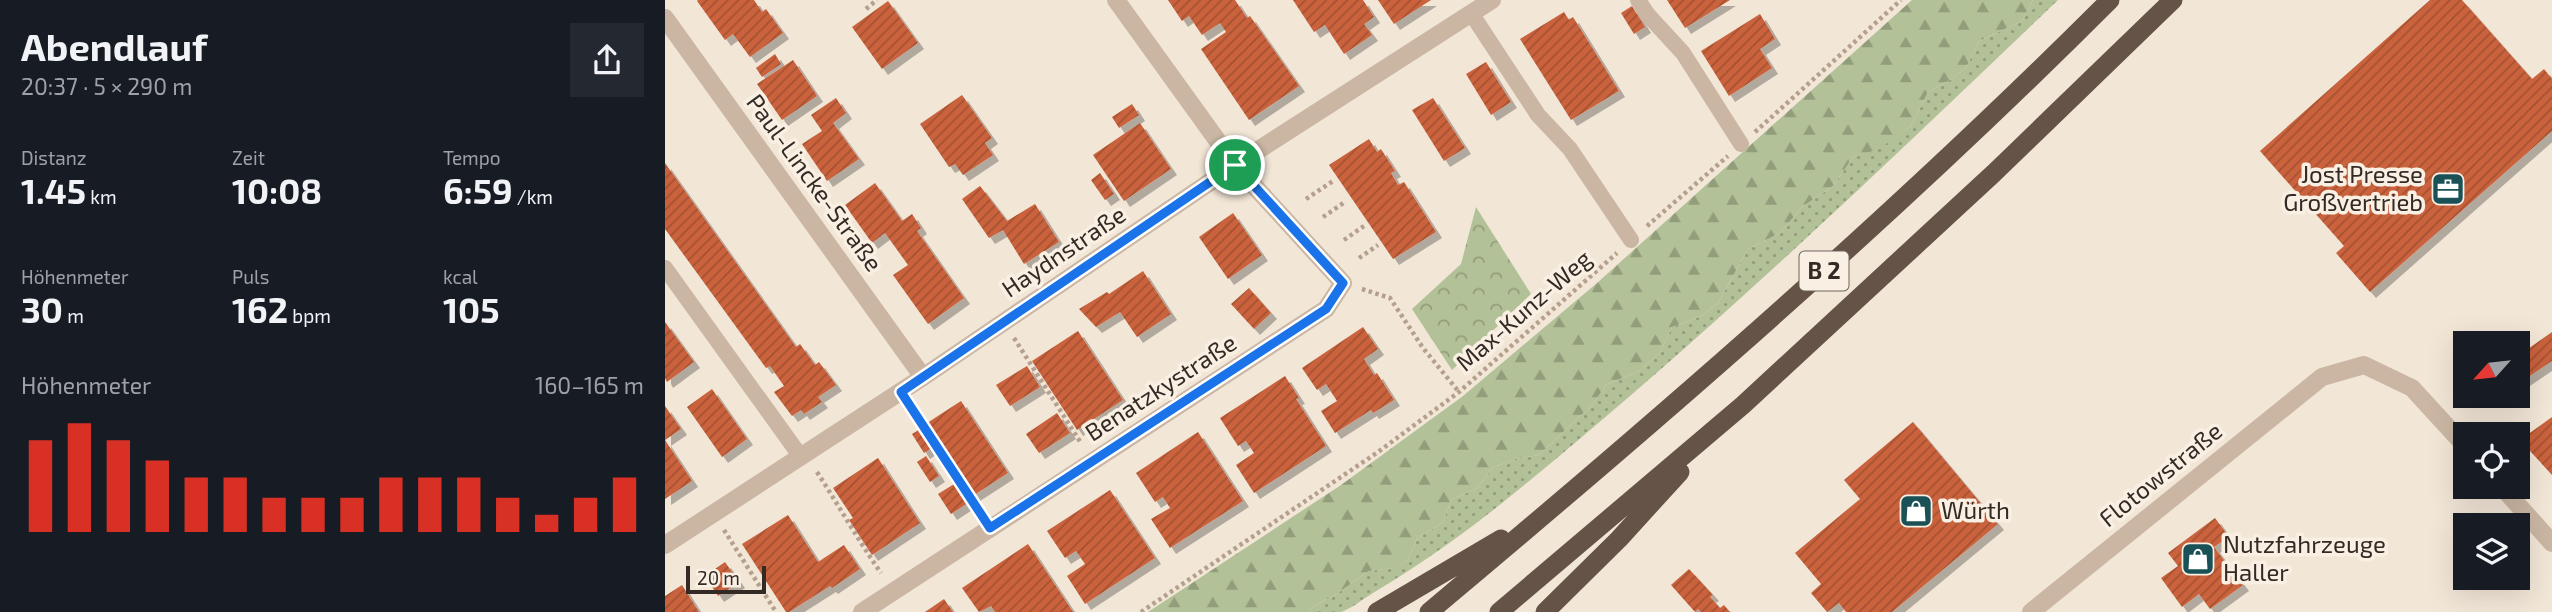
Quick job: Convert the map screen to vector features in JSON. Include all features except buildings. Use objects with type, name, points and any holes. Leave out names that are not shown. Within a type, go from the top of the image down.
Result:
[{"type":"highway","name":"B 2","points":[[1429,612],[1700,382],[1880,220],[2110,0]]},
{"type":"highway","name":"B 2","points":[[1499,612],[1743,405],[1984,183],[2173,0]]},
{"type":"highway","points":[[1545,612],[1619,539],[1743,405]]},
{"type":"highway","points":[[1377,612],[1556,506]]},
{"type":"street","points":[[1116,0],[1235,165],[1343,283]]},
{"type":"street","name":"Haydnstraße","points":[[665,545],[901,392],[1235,165],[1492,0]]},
{"type":"street","name":"Paul-Lincke-Straße","points":[[665,18],[923,377]]},
{"type":"street","name":"Benatzkystraße","points":[[862,612],[1326,309],[1343,283]]},
{"type":"street","name":"Flotowstraße","points":[[2031,612],[2322,377],[2364,365],[2412,388],[2453,433]]},
{"type":"street","points":[[2513,499],[2552,543]]},
{"type":"lane","points":[[1639,0],[1648,15],[1682,52],[1741,144]]},
{"type":"lane","points":[[1471,13],[1538,115],[1570,149],[1631,240]]},
{"type":"lane","points":[[665,268],[803,456]]},
{"type":"path","points":[[866,9],[877,0]]},
{"type":"path","name":"Max-Kunz-Weg","points":[[1141,612],[1378,452],[1459,392],[1901,0]]},
{"type":"path","points":[[1306,199],[1333,181]]},
{"type":"path","points":[[1323,217],[1345,202]]},
{"type":"path","points":[[1344,240],[1364,226]]},
{"type":"path","points":[[1359,258],[1378,245]]},
{"type":"path","points":[[1343,283],[1390,298],[1423,348],[1459,392]]},
{"type":"path","points":[[1004,323],[1093,461]]},
{"type":"path","points":[[901,392],[990,528]]},
{"type":"path","points":[[803,456],[846,516],[852,531],[894,591]]},
{"type":"path","points":[[714,513],[776,612]]},
{"type":"green space","points":[[1912,0],[2033,0],[2022,21],[1979,41],[1966,68],[1928,92],[1910,127],[1879,149],[1853,157],[1833,186],[1802,207],[1780,233],[1748,249],[1718,303],[1702,316],[1672,327],[1660,353],[1638,372],[1607,384],[1592,405],[1539,455],[1515,459],[1492,468],[1477,488],[1451,500],[1443,522],[1417,539],[1407,561],[1393,568],[1369,571],[1314,606],[1309,612],[1148,612],[1341,485],[1463,396],[1597,283]]},
{"type":"green space","points":[[2033,0],[2058,0],[1786,257],[1574,443],[1455,539],[1353,606],[1341,612],[1309,612],[1314,606],[1369,571],[1392,568],[1407,561],[1417,539],[1443,522],[1451,500],[1477,488],[1492,468],[1515,459],[1539,455],[1592,405],[1607,384],[1638,372],[1660,353],[1672,327],[1702,316],[1718,303],[1748,249],[1780,233],[1802,207],[1833,186],[1853,157],[1879,148],[1910,127],[1928,92],[1966,68],[1979,41],[2022,21]]},
{"type":"green space","points":[[1476,207],[1531,294],[1452,370],[1412,309],[1461,264]]},
{"type":"place","name":"Jost Presse Großvertrieb","points":[[2448,189]]},
{"type":"place","name":"Würth","points":[[1916,511]]},
{"type":"place","name":"Nutzfahrzeuge Haller","points":[[2198,559]]},
{"type":"route","points":[[1235,165],[1343,283],[1326,309],[990,528],[901,392],[1235,165]]}]
